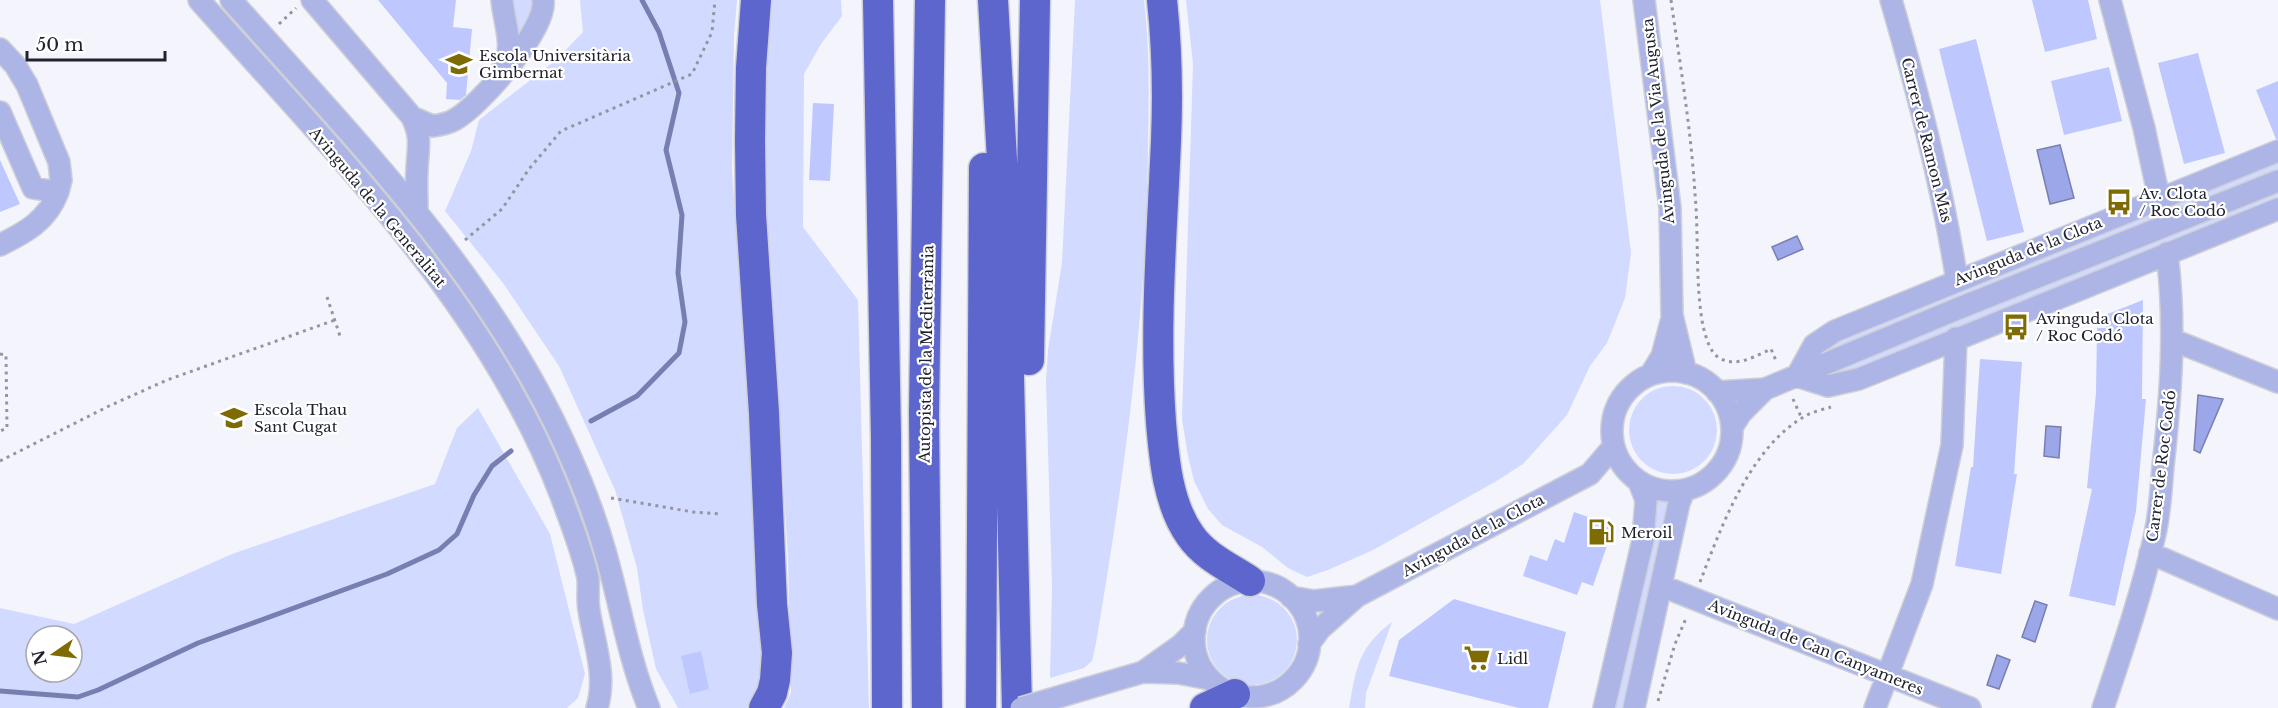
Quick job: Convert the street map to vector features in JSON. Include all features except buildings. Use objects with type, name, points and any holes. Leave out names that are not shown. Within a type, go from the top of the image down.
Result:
[{"type":"highway","points":[[756,0],[751,92],[751,215],[764,413],[772,604],[777,653],[772,693],[764,708]]},
{"type":"highway","points":[[878,0],[885,401],[887,708]]},
{"type":"highway","name":"Autopista de la Mediterrània","points":[[927,708],[924,414],[930,0]]},
{"type":"highway","points":[[981,708],[985,0]]},
{"type":"highway","points":[[993,0],[1005,213],[1019,708]]},
{"type":"highway","points":[[1035,0],[1029,313],[1037,708]]},
{"type":"highway","points":[[1162,0],[1167,99],[1157,343],[1160,408],[1166,462],[1175,505],[1190,535],[1210,556],[1250,581]]},
{"type":"highway","points":[[1205,708],[1253,700]]},
{"type":"street","name":"Avinguda de la Generalitat","points":[[199,0],[400,229],[438,277],[505,379],[553,476],[588,579],[588,607],[602,682],[597,708]]},
{"type":"street","name":"Avinguda de la Generalitat","points":[[231,0],[417,212],[466,275],[507,336],[539,391],[567,447],[585,491],[605,552],[639,684],[649,708]]},
{"type":"street","points":[[495,82],[508,57],[509,44],[502,0]]},
{"type":"street","points":[[412,117],[432,126],[446,124],[456,119],[507,70],[538,22],[543,0]]},
{"type":"street","name":"Avinguda de la Via Augusta","points":[[1644,0],[1670,208],[1672,315],[1686,373]]},
{"type":"street","name":"Carrer de Ramon Mas","points":[[1891,0],[1914,78],[1946,207],[1957,280]]},
{"type":"street","points":[[2110,0],[2144,128],[2159,198]]},
{"type":"street","points":[[305,3],[412,117],[418,130],[420,144],[417,167],[417,212]]},
{"type":"street","points":[[0,49],[15,65],[27,86],[59,162],[61,180],[54,202],[31,229],[0,245]]},
{"type":"street","points":[[0,112],[33,188],[58,192]]},
{"type":"street","name":"Avinguda de la Clota","points":[[1791,378],[1814,345],[1835,331],[2278,151]]},
{"type":"street","name":"Avinguda de la Clota","points":[[1717,392],[1765,389],[1957,309],[2278,181]]},
{"type":"street","points":[[1791,378],[1828,386],[1859,379],[2278,209]]},
{"type":"street","name":"Carrer de Roc Codó","points":[[2103,708],[2124,646],[2156,532],[2173,340],[2167,254]]},
{"type":"street","name":"Avinguda de la Via Augusta","points":[[1651,374],[1662,356],[1672,315]]},
{"type":"street","points":[[1875,708],[1922,584],[1952,445],[1956,338]]},
{"type":"street","points":[[2173,340],[2278,382]]},
{"type":"street","points":[[1604,708],[1643,540],[1646,500],[1613,447],[1612,423],[1620,401],[1631,387],[1651,374],[1665,371],[1686,373],[1705,381],[1717,392],[1726,406],[1732,427],[1730,447],[1718,470],[1702,483],[1684,491],[1661,491],[1632,476]]},
{"type":"street","name":"Avinguda de la Clota","points":[[1732,427],[1741,413],[1765,389]]},
{"type":"street","name":"Avinguda de la Clota","points":[[1309,644],[1320,629],[1356,596],[1590,474],[1613,447]]},
{"type":"street","name":"Avinguda de la Clota","points":[[1590,474],[1632,476]]},
{"type":"street","points":[[1634,708],[1679,503],[1684,491]]},
{"type":"street","points":[[2150,553],[2278,609]]},
{"type":"street","points":[[1250,581],[1275,586],[1291,597],[1304,615],[1309,644],[1305,662],[1288,683],[1272,693],[1253,700],[1223,689],[1210,679],[1197,657],[1195,631],[1200,613],[1216,594],[1232,585],[1250,581]]},
{"type":"street","name":"Avinguda de Can Canyameres","points":[[1662,586],[1970,708]]},
{"type":"street","name":"Avinguda de la Clota","points":[[1291,597],[1314,601],[1356,596]]},
{"type":"street","points":[[1143,672],[1181,645],[1195,631]]},
{"type":"street","points":[[1019,708],[1143,672],[1178,673],[1210,679]]},
{"type":"street","points":[[1281,708],[1288,683]]},
{"type":"path","points":[[465,240],[502,209],[529,169],[561,131],[692,74],[712,32],[715,0]]},
{"type":"path","points":[[1655,708],[1675,644],[1732,503],[1769,447],[1802,419],[1791,378],[1771,349],[1742,361],[1730,361],[1719,357],[1708,344],[1703,325],[1698,278],[1695,194],[1671,0]]},
{"type":"path","points":[[264,37],[305,3]]},
{"type":"path","points":[[327,297],[340,336]]},
{"type":"path","points":[[0,461],[167,380],[335,320]]},
{"type":"path","points":[[0,354],[6,355],[7,428],[0,431]]},
{"type":"path","points":[[611,498],[693,512],[722,514]]},
{"type":"shaded area","points":[[509,0],[534,0],[533,10],[517,41]]},
{"type":"shaded area","points":[[580,0],[737,0],[734,36],[732,170],[767,666],[751,704],[746,708],[678,708],[656,669],[643,610],[637,568],[615,490],[559,366],[503,283],[445,211],[471,151],[479,120],[556,60],[583,32]]},
{"type":"shaded area","points":[[770,0],[841,0],[842,16],[821,44],[804,74],[803,227],[858,300],[869,708],[784,708],[791,693],[788,557],[762,150],[764,74]]},
{"type":"shaded area","points":[[1075,0],[1144,0],[1149,72],[1147,208],[1132,395],[1116,519],[1096,643],[1092,661],[1084,668],[1050,678],[1052,587],[1046,381],[1048,350],[1062,263]]},
{"type":"shaded area","points":[[1186,0],[1600,0],[1631,253],[1625,298],[1607,343],[1590,366],[1567,415],[1523,464],[1373,550],[1307,577],[1288,568],[1262,547],[1222,525],[1208,509],[1194,481],[1188,456],[1182,419],[1193,64]]},
{"type":"shaded area","points":[[2278,151],[2278,209],[1859,379],[1765,389],[1835,331]]},
{"type":"shaded area","points":[[1673,386],[1698,393],[1710,405],[1717,430],[1710,455],[1698,467],[1673,474],[1648,467],[1636,455],[1629,430],[1636,405],[1648,393]]},
{"type":"shaded area","points":[[478,408],[550,534],[585,674],[578,698],[567,708],[0,708],[0,608],[74,624],[232,554],[435,484],[457,428]]},
{"type":"shaded area","points":[[1656,501],[1669,502],[1624,708],[1614,708]]},
{"type":"shaded area","points":[[1252,595],[1269,598],[1284,608],[1294,623],[1297,640],[1294,657],[1284,672],[1269,682],[1252,685],[1235,682],[1220,672],[1210,657],[1207,640],[1210,623],[1220,608],[1235,598]]},
{"type":"shaded area","points":[[1392,622],[1366,693],[1365,708],[1349,708],[1357,670],[1365,650],[1372,640]]},
{"type":"water","points":[[2060,145],[2074,198],[2050,204],[2037,150]]},
{"type":"water","points":[[1797,236],[1803,249],[1778,260],[1772,247]]},
{"type":"water","points":[[2198,395],[2223,399],[2200,453],[2194,450]]},
{"type":"water","points":[[2046,426],[2061,427],[2059,458],[2044,456]]},
{"type":"water","points":[[2035,601],[2047,605],[2035,642],[2022,637]]},
{"type":"water","points":[[1997,655],[2010,660],[1999,689],[1987,685]]},
{"type":"waterway","points":[[591,421],[637,396],[679,353],[685,322],[678,273],[682,215],[666,150],[679,93],[659,32],[642,0]]},
{"type":"waterway","points":[[0,691],[78,697],[98,690],[198,643],[387,574],[439,550],[457,534],[474,495],[492,466],[511,451]]},
{"type":"place","name":"Escola Universitària Gimbernat","points":[[459,64]]},
{"type":"place","name":"Av. Clota / Roc Codó","points":[[2119,202]]},
{"type":"place","name":"Avinguda Clota / Roc Codó","points":[[2016,327]]},
{"type":"place","name":"Escola Thau Sant Cugat","points":[[234,418]]},
{"type":"place","name":"Meroil","points":[[1601,532]]},
{"type":"place","name":"Lidl","points":[[1477,658]]}]
